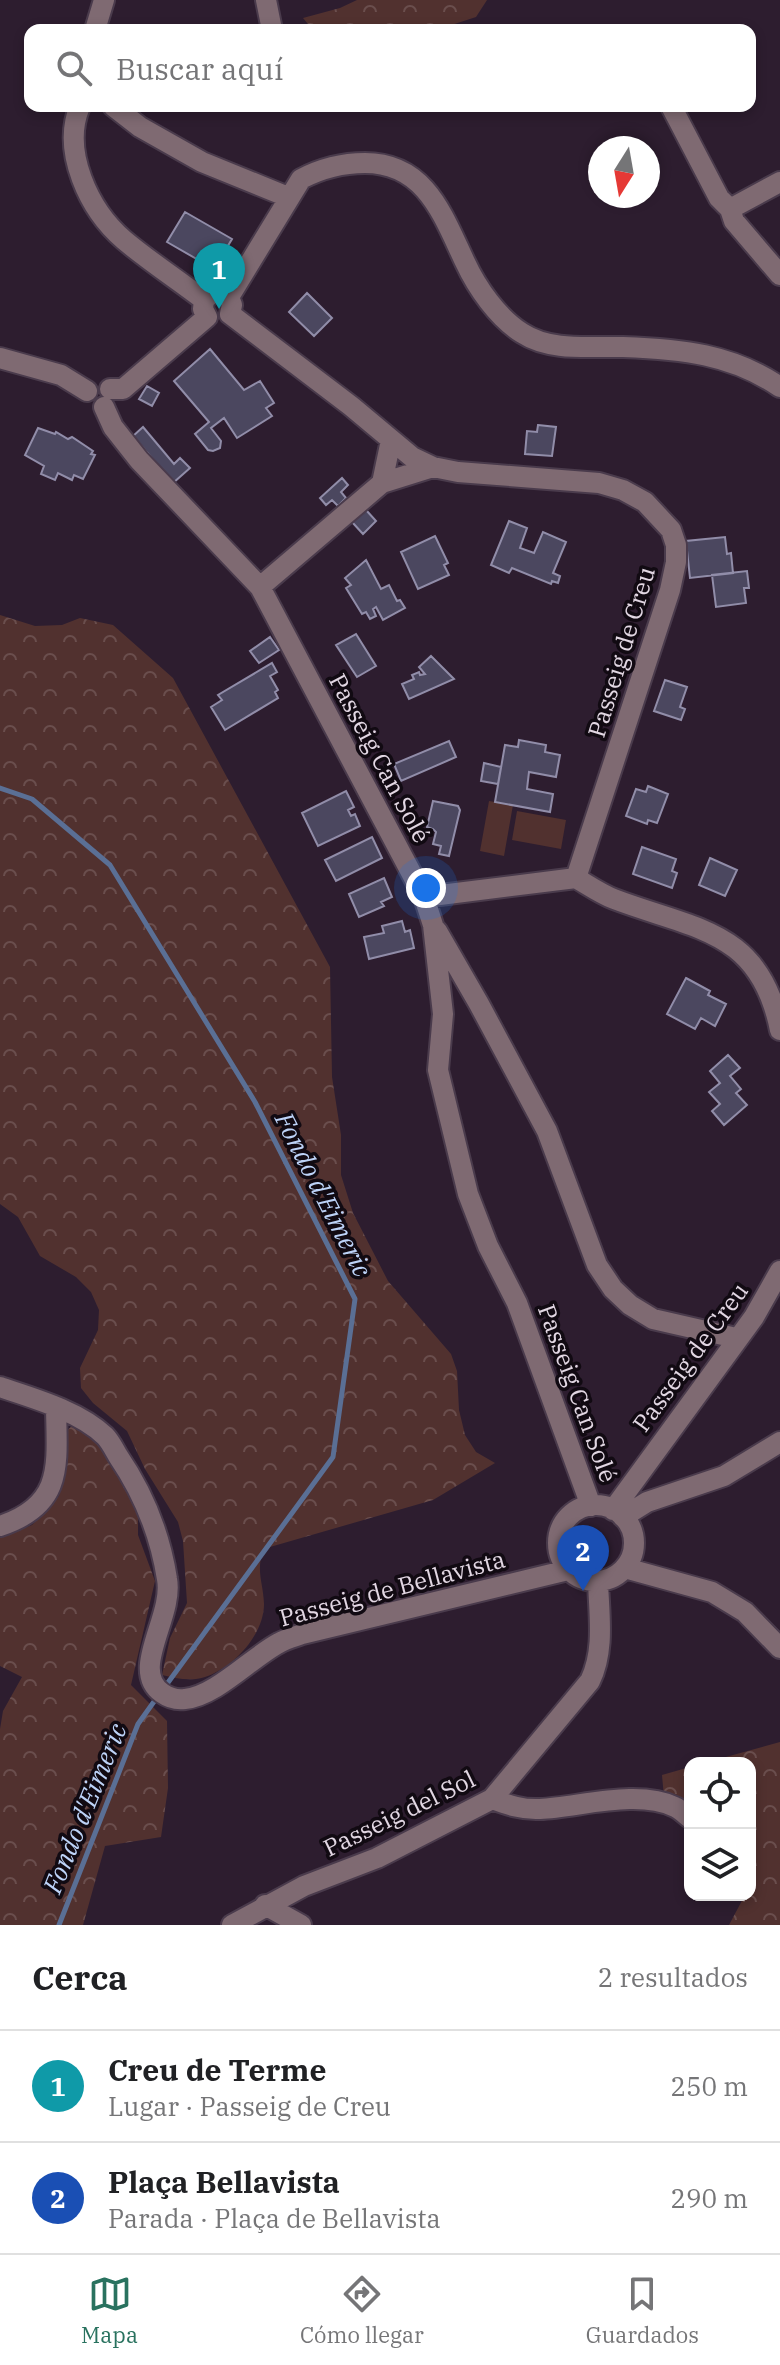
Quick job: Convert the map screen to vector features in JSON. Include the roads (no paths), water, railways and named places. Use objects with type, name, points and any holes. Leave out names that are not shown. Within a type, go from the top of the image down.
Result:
[{"type":"street","points":[[97,24],[104,0]]},
{"type":"street","points":[[266,0],[271,24]]},
{"type":"street","points":[[78,112],[72,134],[74,154],[81,178],[94,201],[123,239],[205,308]]},
{"type":"street","points":[[121,112],[140,127],[202,162],[288,197]]},
{"type":"street","points":[[674,112],[719,198],[730,209],[734,221],[780,275]]},
{"type":"street","points":[[107,398],[123,389],[205,308],[211,293],[220,292],[229,306],[288,197],[301,179],[316,171],[355,163],[397,167],[427,191],[455,236],[465,263],[494,307],[522,333],[549,343],[712,355],[743,365],[780,387]]},
{"type":"street","points":[[730,209],[780,182]]},
{"type":"street","name":"Passeig de Creu","points":[[229,306],[412,457],[433,467],[458,472],[599,483],[623,490],[645,502],[671,530],[676,545],[676,562],[670,590],[576,878]]},
{"type":"street","name":"Passeig Can Solé","points":[[0,358],[61,375],[87,391],[87,400],[92,406],[107,398],[113,427],[139,460],[260,587],[424,897],[433,925],[443,1014],[438,1070],[468,1194],[488,1246],[517,1303],[591,1506]]},
{"type":"street","points":[[382,483],[391,440]]},
{"type":"street","points":[[260,587],[382,483],[433,467]]},
{"type":"street","points":[[424,897],[576,878],[611,898],[699,927],[727,942],[752,962],[768,985],[780,1030]]},
{"type":"street","points":[[433,925],[547,1131],[597,1265],[613,1289],[630,1305],[653,1319],[736,1338]]},
{"type":"street","name":"Passeig de Creu","points":[[618,1513],[736,1338],[754,1317],[780,1271]]},
{"type":"street","name":"Passeig de Bellavista","points":[[0,1387],[78,1418],[105,1436],[133,1479],[160,1541],[169,1585],[165,1613],[148,1675],[151,1683],[161,1692],[182,1700],[193,1698],[279,1643],[302,1634],[568,1570]]},
{"type":"street","points":[[0,1526],[20,1520],[37,1507],[52,1489],[57,1465],[56,1408]]},
{"type":"street","points":[[618,1513],[632,1533],[633,1551],[625,1568],[617,1575],[598,1581],[587,1580],[568,1570],[557,1545],[559,1531],[566,1519],[577,1511],[591,1506],[618,1513],[724,1476],[780,1442]]},
{"type":"street","points":[[625,1568],[712,1592],[745,1612],[780,1648]]},
{"type":"street","name":"Passeig del Sol","points":[[232,1925],[304,1886],[377,1858],[492,1799],[590,1681],[597,1667],[600,1654],[598,1581]]},
{"type":"street","points":[[492,1799],[515,1807],[539,1809],[625,1800],[647,1801],[675,1807],[684,1814]]},
{"type":"street","points":[[265,1905],[301,1925]]},
{"type":"waterway","name":"Fondo d'Eimeric","points":[[0,788],[32,799],[110,865],[255,1102],[355,1299],[333,1457],[164,1688]]},
{"type":"waterway","name":"Fondo d'Eimeric","points":[[59,1925],[138,1724],[158,1696]]},
{"type":"place","name":"Creu de Terme","points":[[219,309]]},
{"type":"place","name":"Plaça Bellavista","points":[[583,1591]]}]
